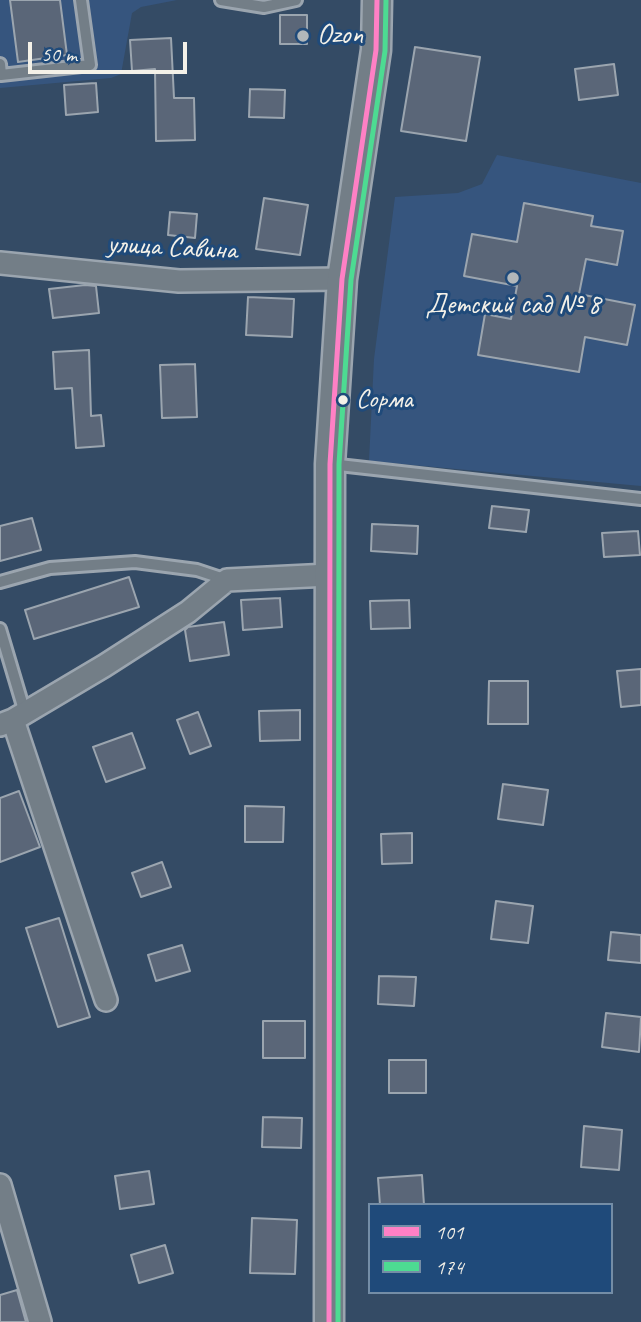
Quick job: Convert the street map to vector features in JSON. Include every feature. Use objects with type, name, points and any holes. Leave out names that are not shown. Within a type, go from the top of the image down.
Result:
[{"type":"main road","points":[[329,1322],[330,464],[342,279],[376,50],[377,0]]},
{"type":"street","name":"улица Савина","points":[[0,263],[179,281],[342,279]]},
{"type":"street","points":[[106,1000],[13,719],[104,666],[188,612],[227,580],[329,575]]},
{"type":"street","points":[[0,1185],[40,1322]]},
{"type":"lane","points":[[0,64],[1,75],[89,65],[81,0]]},
{"type":"lane","points":[[215,0],[264,7],[296,0]]},
{"type":"lane","points":[[330,464],[641,499]]},
{"type":"lane","points":[[0,582],[50,568],[135,562],[197,570],[227,580]]},
{"type":"lane","points":[[0,629],[13,719]]},
{"type":"shaded area","points":[[0,0],[177,0],[141,7],[132,13],[121,74],[111,78],[0,88]]},
{"type":"shaded area","name":"Детский сад № 8","points":[[497,155],[641,183],[641,486],[369,461],[374,359],[395,197],[458,193],[482,184]]},
{"type":"building","points":[[10,0],[60,0],[67,55],[18,62]]},
{"type":"building","points":[[280,15],[307,15],[307,44],[280,44]]},
{"type":"building","points":[[171,38],[174,98],[194,98],[195,140],[156,141],[155,69],[132,71],[130,40]]},
{"type":"building","points":[[415,47],[480,57],[466,141],[401,131]]},
{"type":"building","points":[[614,64],[618,95],[579,100],[575,69]]},
{"type":"building","points":[[96,83],[98,112],[66,115],[64,85]]},
{"type":"building","points":[[250,89],[285,90],[284,118],[249,117]]},
{"type":"building","points":[[264,198],[308,205],[300,255],[256,249]]},
{"type":"building","points":[[524,203],[593,216],[591,226],[623,231],[617,265],[586,259],[579,294],[635,305],[627,345],[585,337],[579,372],[478,355],[485,314],[511,319],[517,286],[464,276],[472,234],[517,242]]},
{"type":"building","points":[[170,212],[197,214],[195,238],[168,235]]},
{"type":"building","points":[[96,286],[99,313],[53,318],[49,289]]},
{"type":"building","points":[[248,297],[294,299],[292,337],[246,335]]},
{"type":"building","points":[[89,350],[91,416],[101,415],[104,446],[76,448],[72,388],[55,389],[53,352]]},
{"type":"building","points":[[195,364],[197,417],[162,418],[160,365]]},
{"type":"building","points":[[492,506],[529,510],[526,532],[489,528]]},
{"type":"building","points":[[32,518],[41,550],[0,561],[0,526]]},
{"type":"building","points":[[372,524],[418,526],[417,554],[371,551]]},
{"type":"building","points":[[638,531],[640,555],[604,557],[602,533]]},
{"type":"building","points":[[129,577],[139,607],[34,639],[25,610]]},
{"type":"building","points":[[280,598],[282,627],[243,630],[241,600]]},
{"type":"building","points":[[409,600],[410,628],[371,629],[370,601]]},
{"type":"building","points":[[224,622],[229,655],[190,661],[185,630],[188,627]]},
{"type":"building","points":[[641,669],[641,705],[621,707],[617,671]]},
{"type":"building","points":[[489,681],[528,681],[528,724],[488,724]]},
{"type":"building","points":[[300,710],[300,740],[260,741],[259,711]]},
{"type":"building","points":[[198,712],[211,746],[190,754],[177,720]]},
{"type":"building","points":[[132,733],[145,768],[106,782],[93,747]]},
{"type":"building","points":[[503,784],[548,790],[543,825],[498,819]]},
{"type":"building","points":[[19,791],[40,847],[0,862],[0,798]]},
{"type":"building","points":[[245,806],[284,807],[283,842],[245,842]]},
{"type":"building","points":[[412,833],[412,863],[382,864],[381,834]]},
{"type":"building","points":[[162,862],[171,887],[141,897],[132,873]]},
{"type":"building","points":[[496,901],[533,906],[528,943],[491,939]]},
{"type":"building","points":[[59,918],[90,1017],[58,1027],[26,928]]},
{"type":"building","points":[[611,932],[641,935],[641,963],[608,960]]},
{"type":"building","points":[[182,945],[190,971],[156,981],[148,955]]},
{"type":"building","points":[[379,976],[416,977],[414,1006],[378,1004]]},
{"type":"building","points":[[606,1013],[641,1017],[639,1052],[602,1047]]},
{"type":"building","points":[[263,1021],[305,1021],[305,1058],[263,1058]]},
{"type":"building","points":[[389,1060],[426,1060],[426,1093],[389,1093]]},
{"type":"building","points":[[263,1117],[302,1118],[301,1148],[262,1147]]},
{"type":"building","points":[[584,1126],[622,1130],[619,1170],[581,1167]]},
{"type":"building","points":[[149,1171],[154,1204],[120,1209],[115,1176]]},
{"type":"building","points":[[422,1175],[424,1203],[380,1203],[378,1178]]},
{"type":"building","points":[[252,1218],[297,1220],[295,1274],[250,1273]]},
{"type":"building","points":[[165,1245],[173,1273],[139,1283],[131,1255]]},
{"type":"building","points":[[17,1290],[26,1322],[0,1322],[0,1295]]},
{"type":"transit line","name":"101","points":[[329,1322],[330,464],[342,279],[376,50],[377,0]]},
{"type":"transit line","name":"174","points":[[338,1322],[339,464],[351,280],[385,51],[386,0]]},
{"type":"place","name":"Ozon","points":[[303,36]]},
{"type":"place","name":"Детский сад № 8","points":[[513,278]]},
{"type":"place","name":"Сорма","points":[[343,400]]}]
